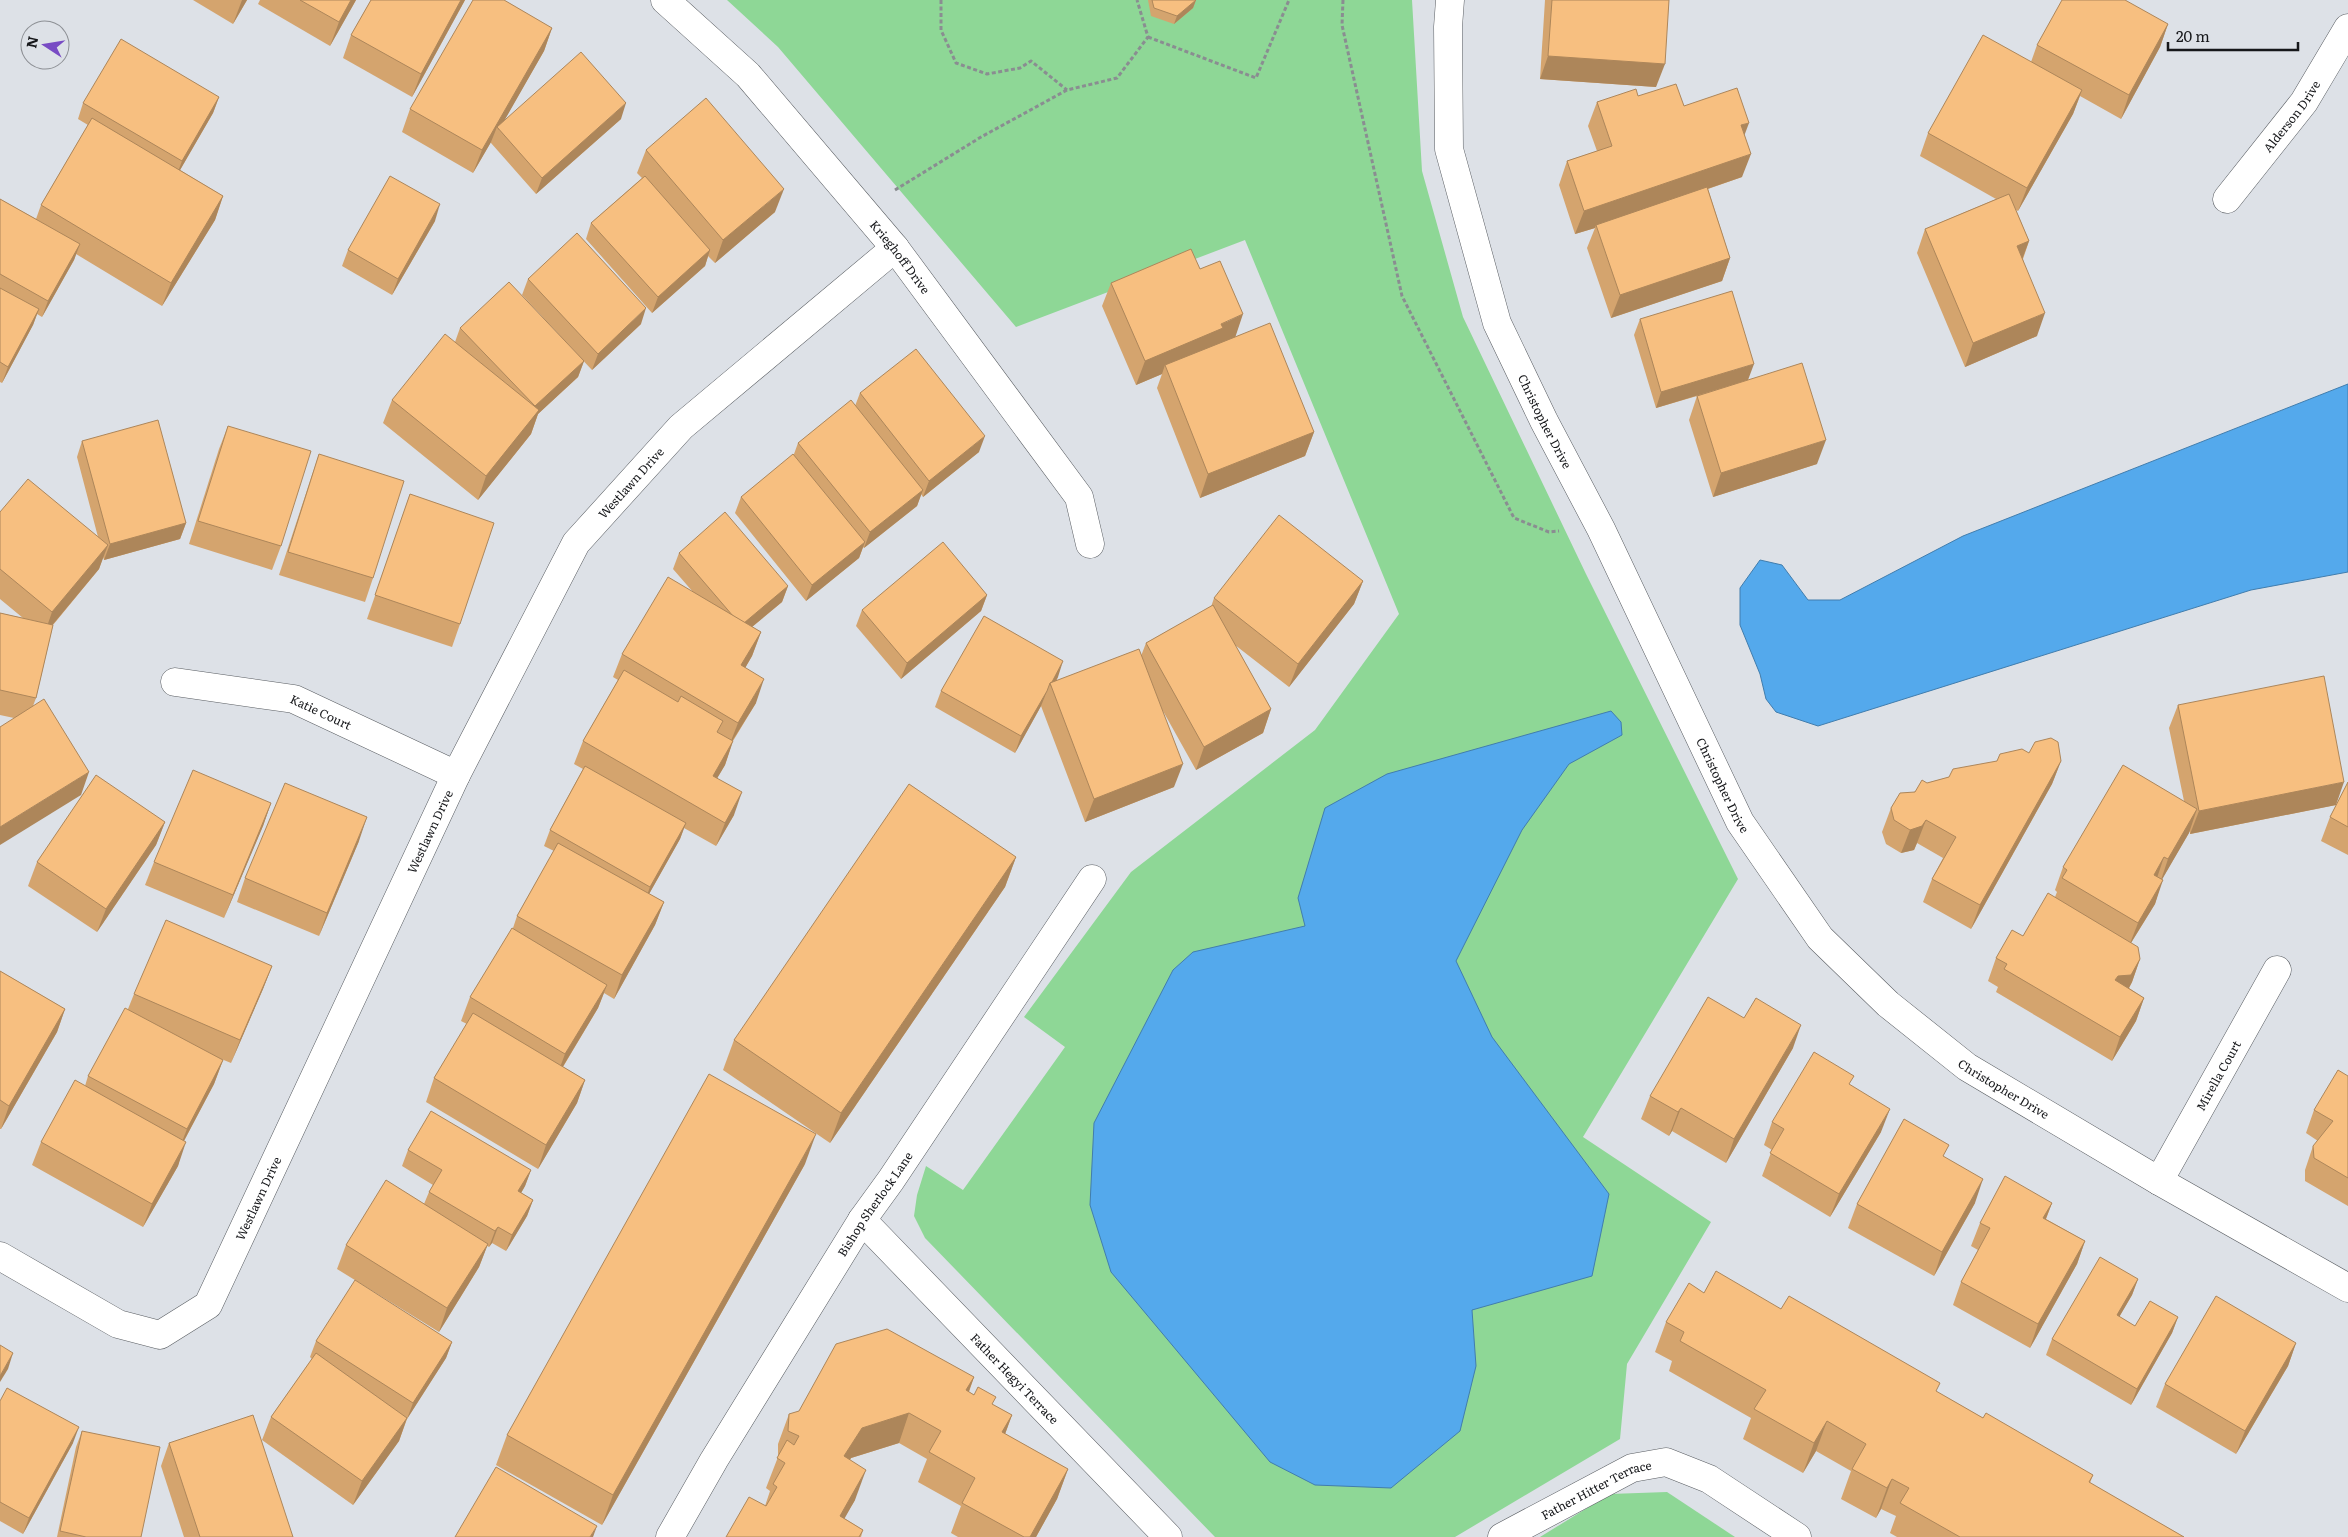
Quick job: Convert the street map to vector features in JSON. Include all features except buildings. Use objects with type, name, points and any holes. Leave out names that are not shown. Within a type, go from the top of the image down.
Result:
[{"type":"street","name":"Krieghoff Drive","points":[[665,0],[748,75],[895,248],[1079,497],[1090,544]]},
{"type":"street","name":"Christopher Drive","points":[[1450,0],[1448,27],[1449,150],[1498,323],[1544,421],[1601,529],[1740,822],[1820,938],[1888,1004],[1966,1066],[2159,1181],[2348,1288]]},
{"type":"street","name":"Alderson Drive","points":[[2227,199],[2304,102],[2348,28]]},
{"type":"street","name":"Westlawn Drive","points":[[0,1256],[118,1324],[160,1335],[208,1305],[456,775],[576,542],[681,427],[895,248]]},
{"type":"street","name":"Katie Court","points":[[175,682],[294,699],[456,775]]},
{"type":"street","name":"Bishop Sherlock Lane","points":[[670,1537],[714,1460],[862,1220],[891,1180],[1092,879]]},
{"type":"street","name":"Mirella Court","points":[[2159,1181],[2277,970]]},
{"type":"street","name":"Father Hegyi Terrace","points":[[862,1220],[1168,1537]]},
{"type":"street","name":"Father Hitter Terrace","points":[[1502,1537],[1632,1468],[1666,1462],[1709,1479],[1797,1537]]},
{"type":"path","points":[[941,0],[941,30],[956,63],[987,74],[1020,68],[1032,61],[1067,90]]},
{"type":"path","points":[[1137,0],[1148,38]]},
{"type":"path","points":[[1148,38],[1256,78],[1290,0]]},
{"type":"path","points":[[1343,0],[1342,25],[1402,296],[1514,518],[1549,532],[1601,529]]},
{"type":"path","points":[[863,211],[982,136],[1067,90],[1117,78],[1148,38]]},
{"type":"green space","points":[[727,0],[1412,0],[1422,171],[1463,317],[1586,574],[1738,879],[1583,1137],[1711,1222],[1627,1364],[1620,1439],[1455,1537],[1215,1537],[925,1238],[914,1216],[917,1195],[926,1166],[963,1190],[1065,1047],[1024,1017],[1131,872],[1315,730],[1399,614],[1245,240],[1016,327],[778,47]]},
{"type":"green space","points":[[1667,1492],[1735,1537],[1540,1537],[1610,1494]]},
{"type":"water","points":[[2348,384],[2348,572],[2251,590],[1818,726],[1776,712],[1766,699],[1760,674],[1740,625],[1740,588],[1760,560],[1782,565],[1808,600],[1840,600],[1963,536]]},
{"type":"water","points":[[1611,711],[1621,722],[1622,735],[1569,764],[1522,830],[1456,961],[1492,1037],[1609,1194],[1592,1276],[1472,1310],[1476,1366],[1460,1431],[1391,1488],[1315,1485],[1270,1462],[1111,1272],[1090,1205],[1094,1123],[1173,970],[1193,952],[1305,926],[1298,898],[1325,808],[1387,774]]}]
